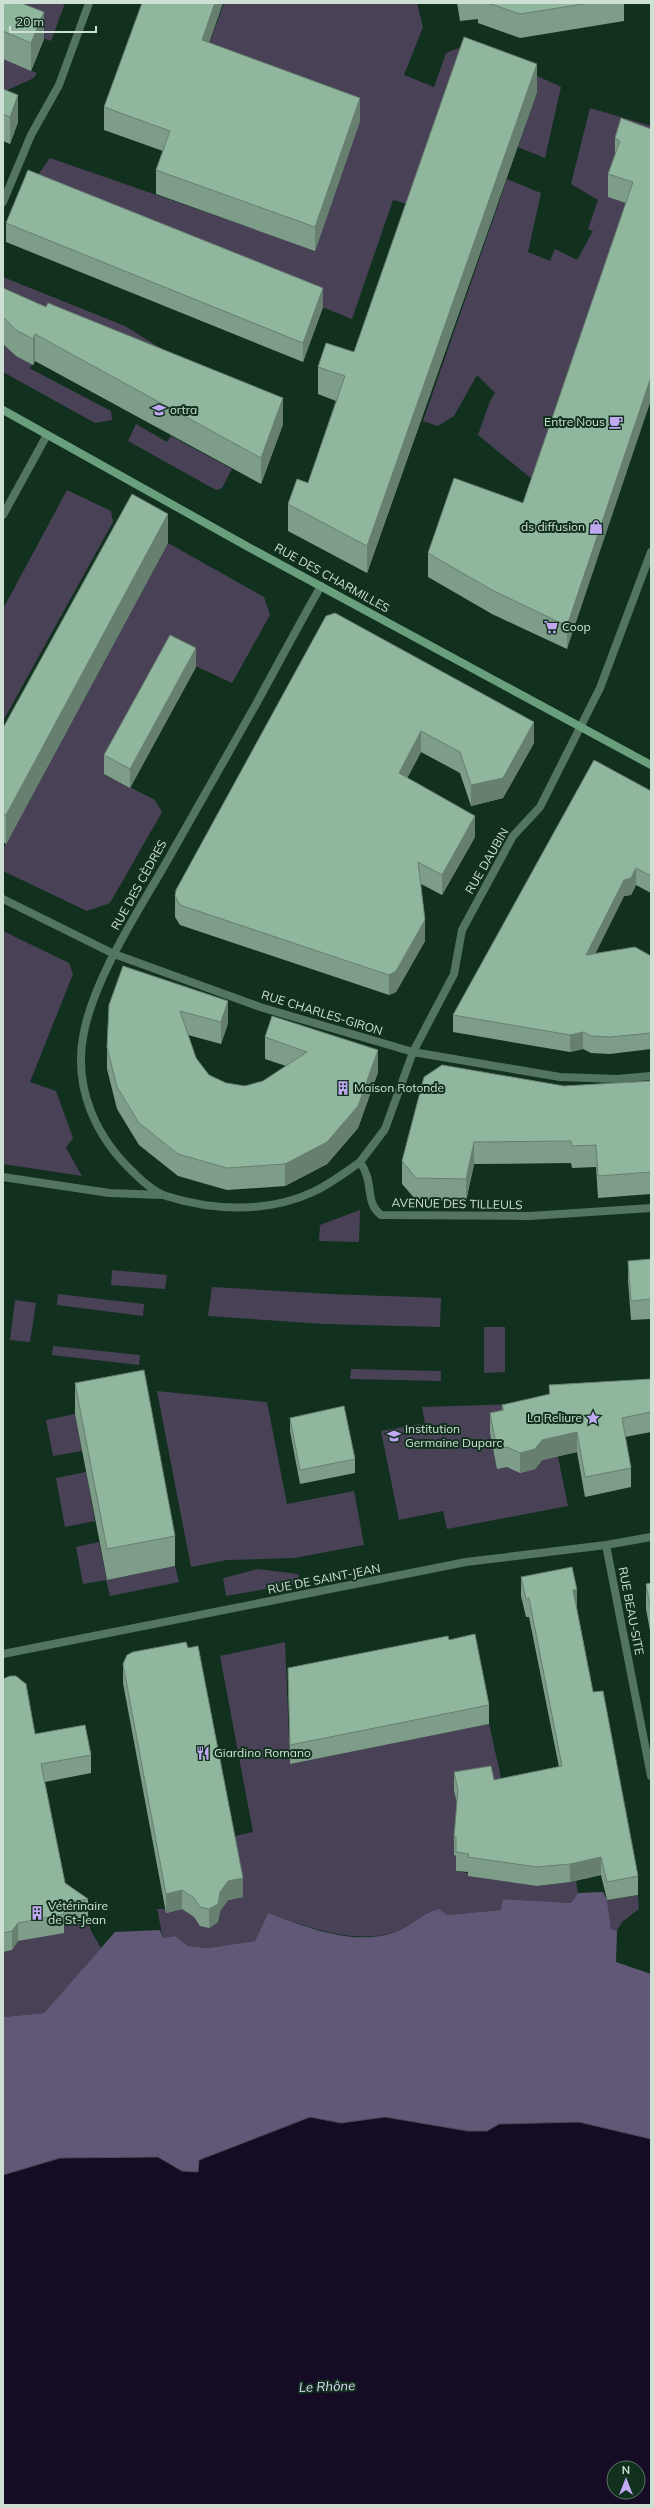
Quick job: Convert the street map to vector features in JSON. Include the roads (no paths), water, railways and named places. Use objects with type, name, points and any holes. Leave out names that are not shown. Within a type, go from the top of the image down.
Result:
[{"type":"main road","name":"RUE DES CHARMILLES","points":[[3,410],[320,586],[651,765]]},
{"type":"street","points":[[3,202],[31,135],[59,84],[89,3]]},
{"type":"street","points":[[3,515],[47,435]]},
{"type":"street","name":"RUE DAUBIN","points":[[360,1162],[385,1129],[412,1052],[454,974],[462,930],[513,836],[540,807],[581,728],[600,688],[651,552]]},
{"type":"street","name":"RUE DES CÈDRES","points":[[162,1195],[141,1179],[107,1144],[92,1117],[80,1064],[83,1035],[90,1009],[114,954],[255,707],[320,586]]},
{"type":"street","name":"RUE CHARLES-GIRON","points":[[3,900],[114,954],[260,1007],[412,1052],[560,1077],[617,1079],[651,1076]]},
{"type":"street","points":[[3,1177],[108,1193],[162,1195],[190,1203],[252,1208],[282,1203],[314,1192],[360,1162]]},
{"type":"street","name":"AVENUE DES TILLEULS","points":[[360,1162],[369,1178],[370,1202],[374,1210],[380,1215],[530,1216],[651,1208]]},
{"type":"street","name":"RUE DE SAINT-JEAN","points":[[3,1654],[466,1562],[606,1545],[651,1537]]},
{"type":"street","name":"RUE BEAU-SITE","points":[[606,1545],[651,1776]]},
{"type":"water","name":"Le Rhône","points":[[310,2117],[341,2123],[385,2117],[468,2131],[487,2131],[499,2124],[579,2122],[651,2139],[651,2505],[3,2505],[3,2175],[60,2158],[158,2157],[182,2171],[198,2172],[199,2160]]},
{"type":"place","name":"ortra","points":[[159,410]]},
{"type":"place","name":"Entre Nous","points":[[616,422]]},
{"type":"place","name":"ds diffusion","points":[[596,527]]},
{"type":"place","name":"Coop","points":[[551,627]]},
{"type":"place","name":"Maison Rotonde","points":[[343,1088]]},
{"type":"place","name":"La Reliure","points":[[593,1418]]},
{"type":"place","name":"Institution Germaine Duparc","points":[[394,1436]]},
{"type":"place","name":"Giardino Romano","points":[[203,1753]]},
{"type":"place","name":"Vétérinaire de St-Jean","points":[[37,1913]]}]
